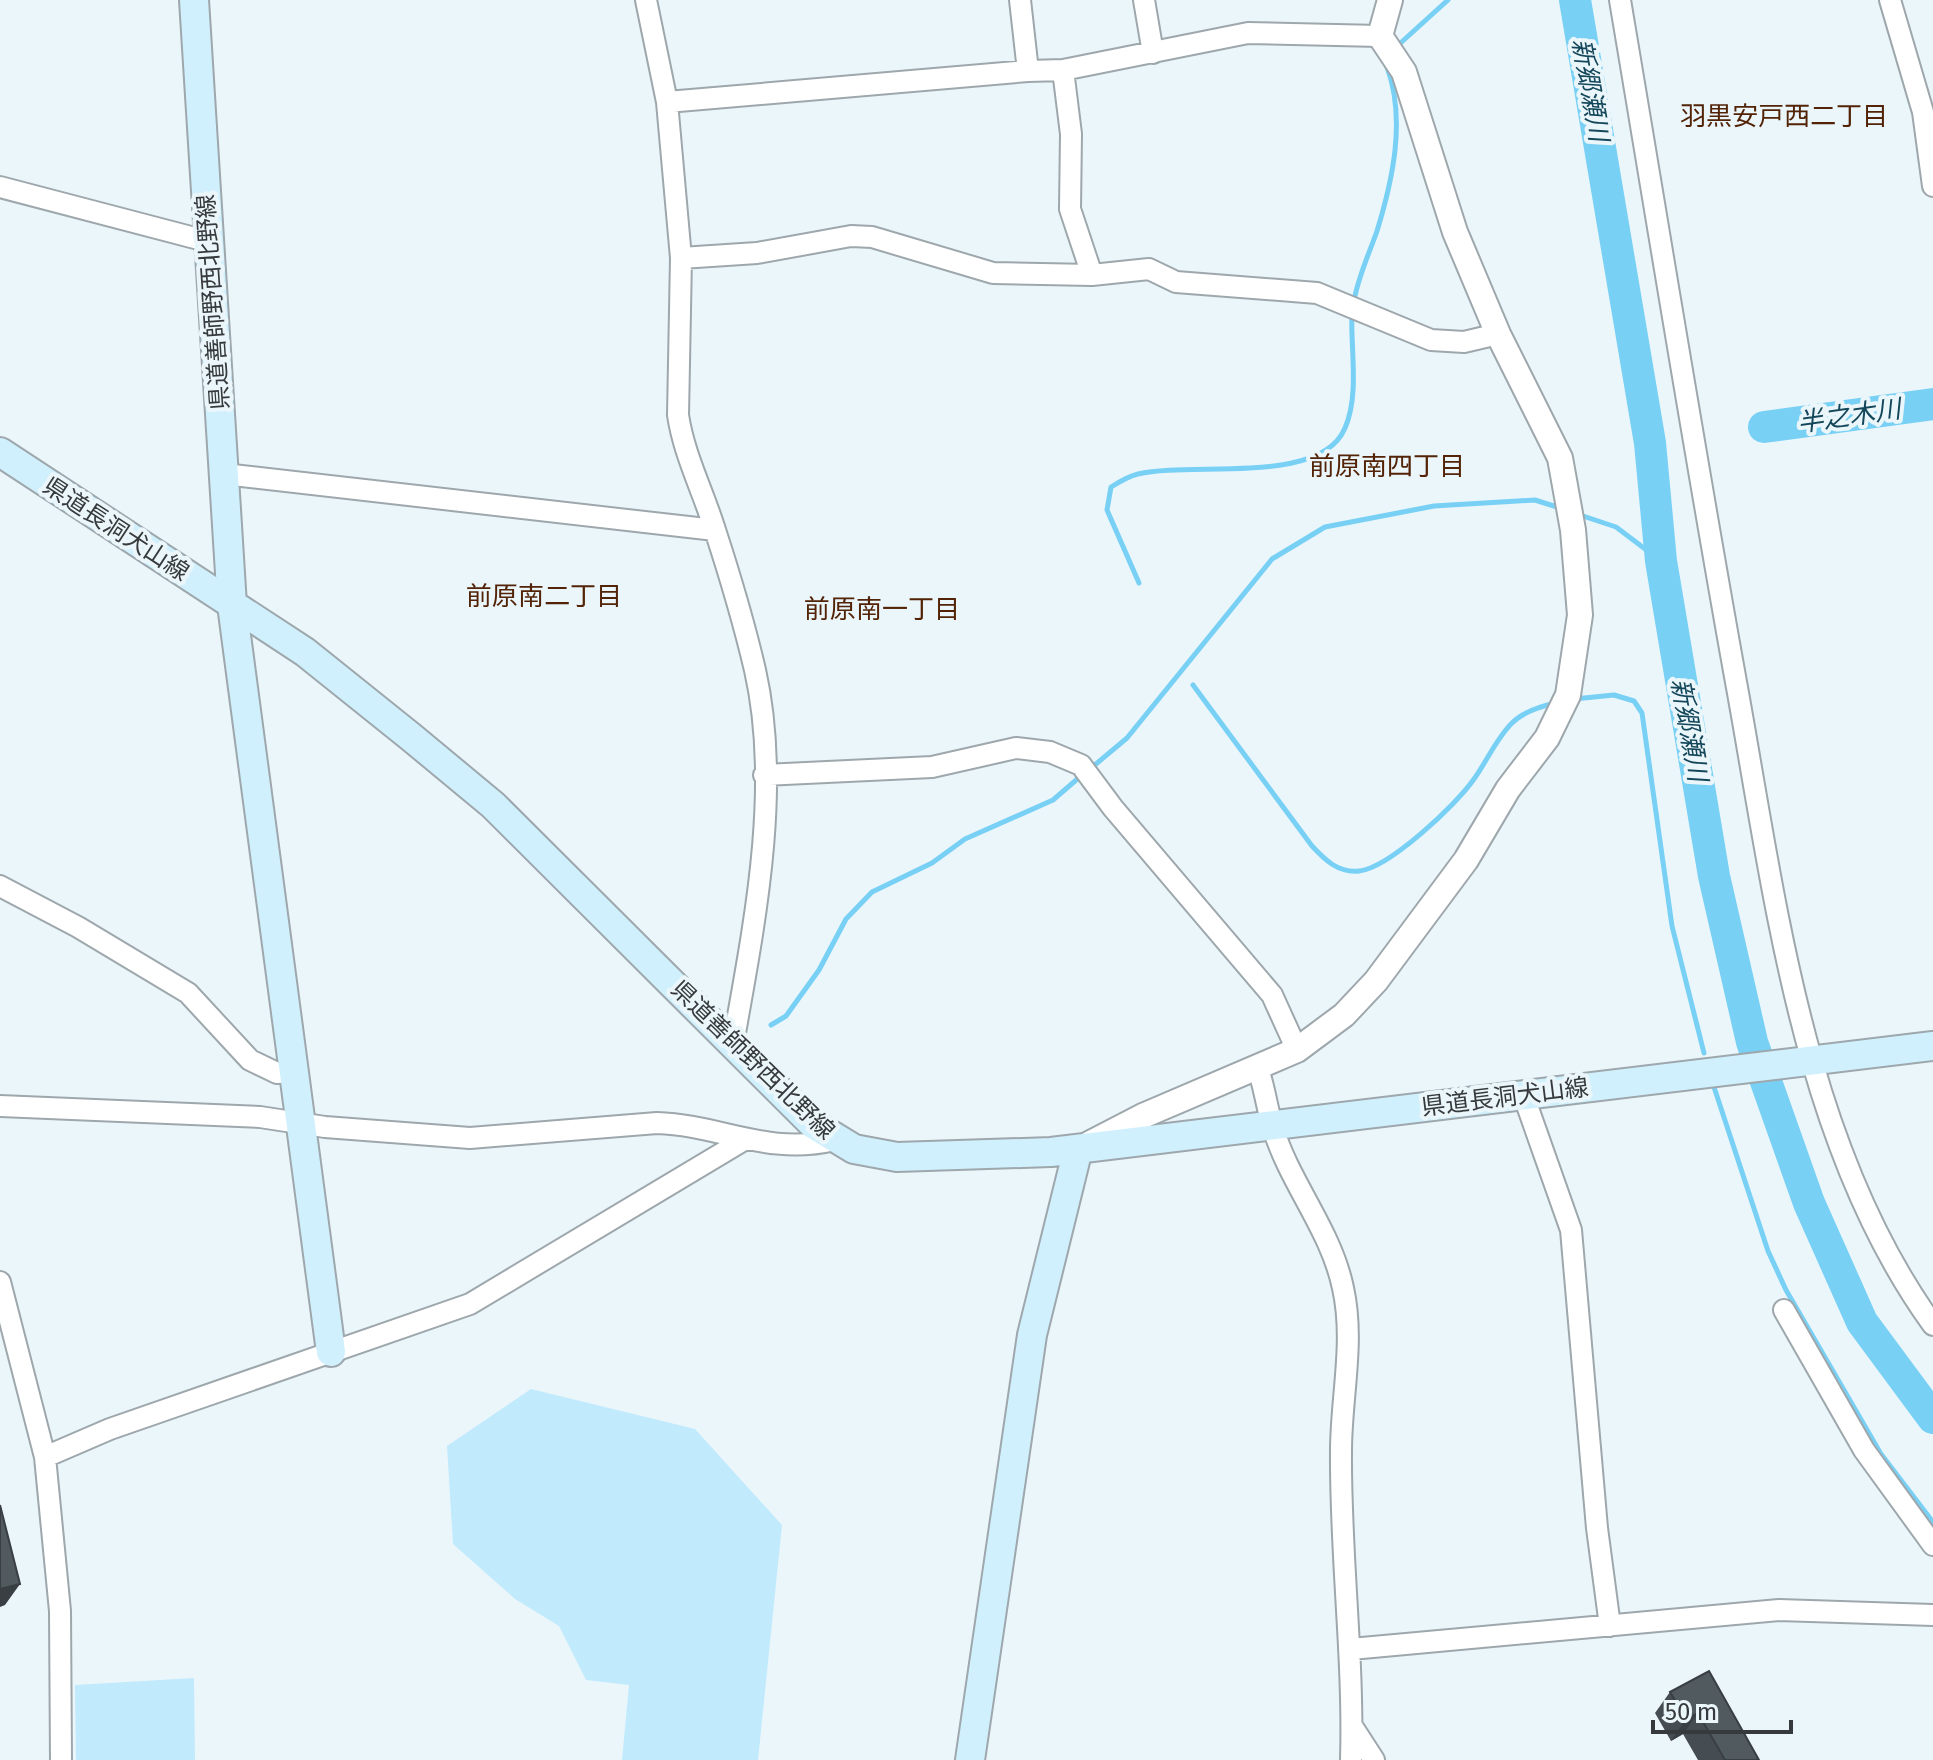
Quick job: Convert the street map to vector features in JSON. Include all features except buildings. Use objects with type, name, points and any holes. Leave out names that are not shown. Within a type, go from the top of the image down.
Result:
[{"type":"main road","name":"県道善師野西北野線","points":[[194,0],[232,605],[331,1352]]},
{"type":"main road","name":"県道長洞犬山線","points":[[0,452],[232,605]]},
{"type":"main road","name":"県道善師野西北野線","points":[[232,605],[305,652],[493,805],[813,1124],[834,1140],[867,1152],[916,1158],[1078,1149]]},
{"type":"main road","name":"県道長洞犬山線","points":[[1078,1149],[1933,1046]]},
{"type":"main road","points":[[970,1760],[1032,1335],[1078,1149]]},
{"type":"street","points":[[646,0],[667,102],[681,258],[678,415],[681,437],[715,530],[762,702],[762,881],[736,1047]]},
{"type":"street","points":[[1020,0],[1028,71]]},
{"type":"street","points":[[1144,0],[1153,53]]},
{"type":"street","points":[[1078,1149],[1145,1115],[1297,1050],[1344,1015],[1376,981],[1466,860],[1508,789],[1566,704],[1580,615],[1567,490],[1560,458],[1498,334],[1455,232],[1404,72],[1380,36],[1390,0]]},
{"type":"street","points":[[1620,0],[1786,960],[1840,1142],[1873,1225],[1909,1292],[1933,1325]]},
{"type":"street","points":[[1890,0],[1928,111],[1933,186]]},
{"type":"street","points":[[667,102],[1063,70],[1248,33],[1380,36]]},
{"type":"street","points":[[1063,70],[1071,134],[1070,209],[1092,275]]},
{"type":"street","points":[[0,187],[210,242]]},
{"type":"street","points":[[681,258],[757,253],[851,236],[872,237],[993,273],[1092,275],[1149,269],[1176,282],[1317,293],[1431,340],[1464,342],[1498,334]]},
{"type":"street","points":[[224,474],[715,530]]},
{"type":"street","points":[[764,775],[932,767],[1016,748],[1050,752],[1081,765],[1272,995],[1297,1050]]},
{"type":"street","points":[[0,886],[78,927],[188,993],[250,1060],[277,1073],[293,1072]]},
{"type":"street","points":[[1258,1069],[1268,1099],[1272,1127],[1328,1240],[1344,1291],[1348,1342],[1341,1449],[1351,1649],[1351,1760]]},
{"type":"street","points":[[1523,1094],[1571,1230],[1582,1328],[1597,1528],[1610,1626]]},
{"type":"street","points":[[0,1106],[204,1114],[470,1138],[615,1124],[679,1124],[783,1146],[834,1140]]},
{"type":"street","points":[[45,1457],[110,1429],[470,1304],[744,1140]]},
{"type":"street","points":[[0,1282],[45,1457],[60,1611],[61,1760]]},
{"type":"street","points":[[1784,1310],[1864,1450],[1933,1545]]},
{"type":"street","points":[[1351,1649],[1779,1610],[1933,1615]]},
{"type":"street","points":[[1352,1726],[1374,1760]]},
{"type":"shaded area","points":[[531,1389],[695,1429],[782,1525],[758,1760],[622,1760],[629,1685],[586,1680],[559,1626],[515,1599],[453,1544],[447,1446]]},
{"type":"shaded area","points":[[194,1678],[195,1760],[76,1760],[75,1685]]},
{"type":"waterway","points":[[1395,48],[1448,0]]},
{"type":"waterway","name":"新郷瀬川","points":[[1575,0],[1650,443],[1661,561],[1714,876],[1752,1042],[1809,1203],[1862,1322],[1933,1418]]},
{"type":"waterway","points":[[1354,301],[1383,211],[1395,149],[1396,107],[1387,67]]},
{"type":"waterway","points":[[1139,583],[1107,510],[1111,487],[1135,475],[1162,471],[1283,465],[1310,458],[1331,446],[1345,428],[1350,415],[1352,311]]},
{"type":"waterway","name":"半之木川","points":[[1764,427],[1933,404]]},
{"type":"waterway","points":[[1090,769],[1127,738],[1272,559],[1325,527],[1434,506],[1535,500],[1563,509]]},
{"type":"waterway","points":[[1580,515],[1616,527],[1661,561]]},
{"type":"waterway","points":[[1193,685],[1312,846],[1332,864],[1351,871],[1372,867],[1421,834],[1465,790],[1516,719],[1556,703]]},
{"type":"waterway","points":[[1574,699],[1614,695],[1634,701],[1642,713],[1672,926],[1704,1053]]},
{"type":"waterway","points":[[771,1025],[786,1016],[819,970],[846,919],[872,892],[932,863],[965,839],[1053,800],[1082,775]]},
{"type":"waterway","points":[[1713,1084],[1768,1251],[1786,1290],[1881,1454],[1933,1522]]},
{"type":"district","name":"羽黒安戸西二丁目","points":[[1784,116]]},
{"type":"district","name":"前原南四丁目","points":[[1387,466]]},
{"type":"district","name":"前原南二丁目","points":[[544,596]]},
{"type":"district","name":"前原南一丁目","points":[[882,609]]}]
